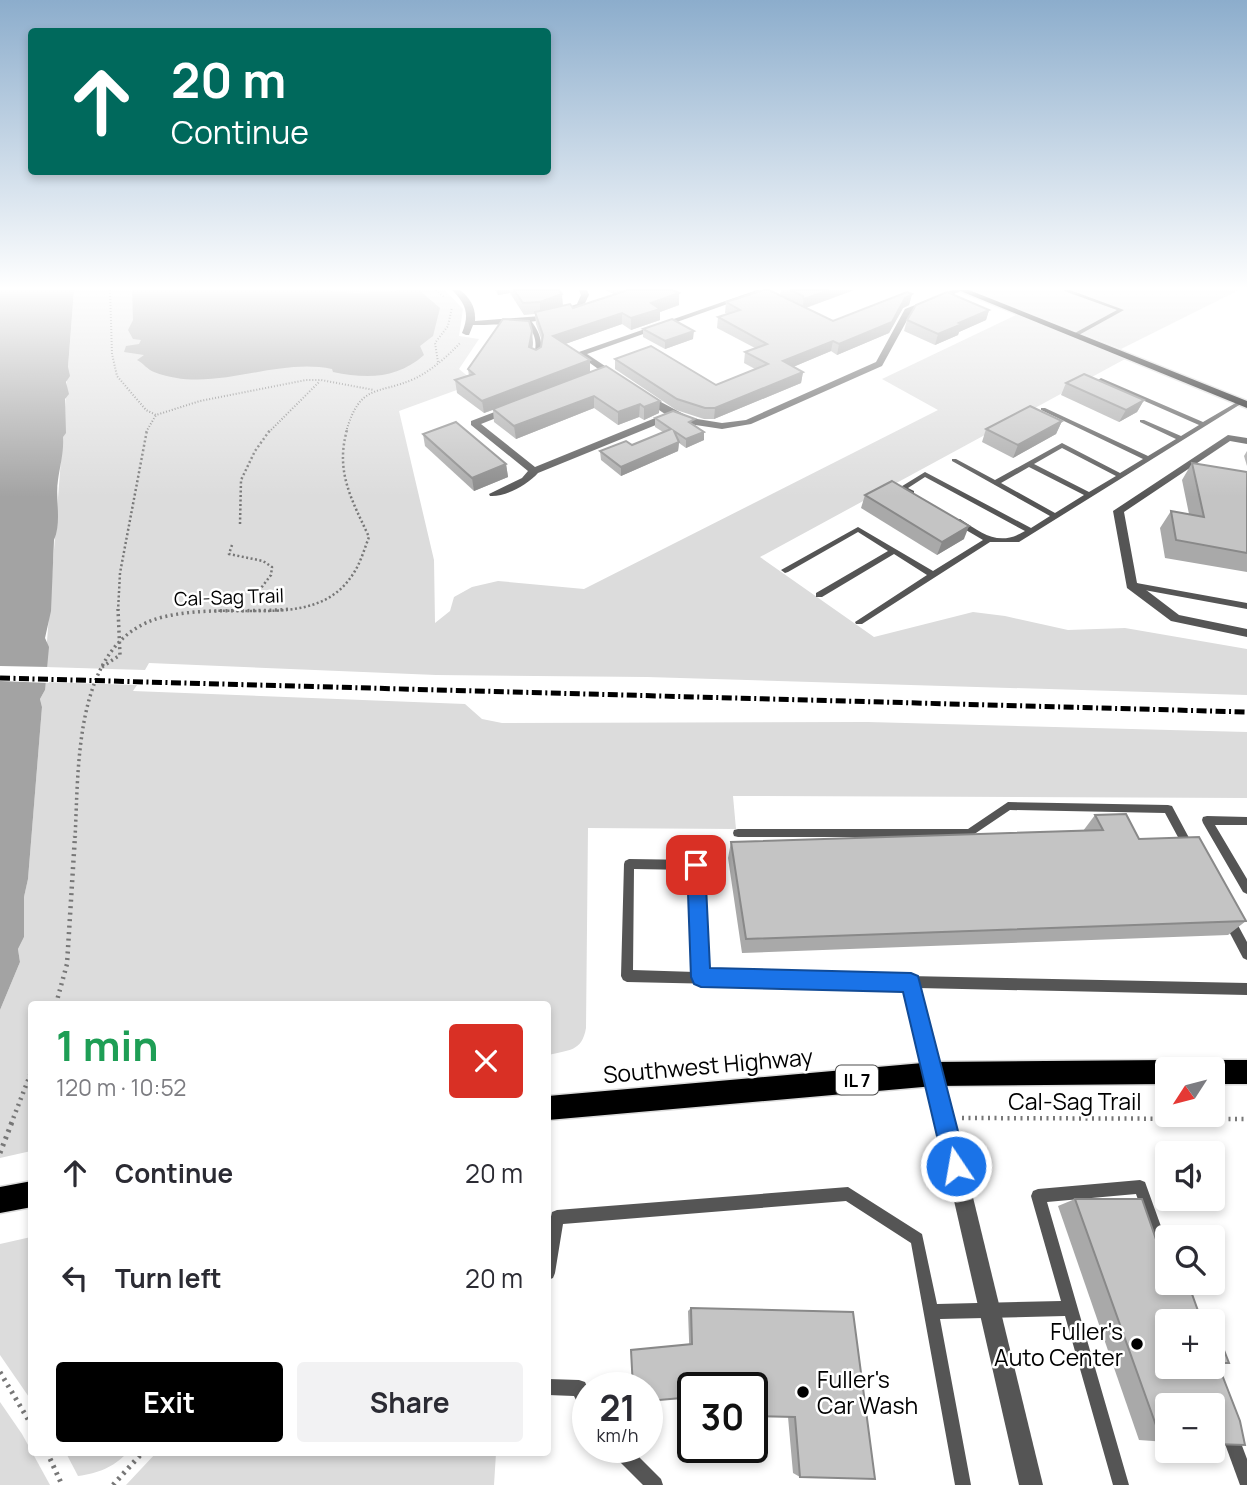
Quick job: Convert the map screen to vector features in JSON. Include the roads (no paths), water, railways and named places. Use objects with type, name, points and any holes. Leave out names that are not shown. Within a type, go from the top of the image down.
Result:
[{"type":"main road","points":[[1135,359],[1244,404]]},
{"type":"main road","name":"Southwest Highway","points":[[551,1108],[934,1074],[1155,1072]]},
{"type":"main road","points":[[1225,1072],[1247,1072]]},
{"type":"street","points":[[589,359],[619,379]]},
{"type":"street","points":[[640,393],[672,414],[689,421],[722,426],[736,425],[761,417],[879,364],[882,359]]},
{"type":"street","points":[[584,381],[608,372]]},
{"type":"street","points":[[523,404],[474,423],[534,471]]},
{"type":"street","points":[[494,494],[526,480],[534,471],[672,414]]},
{"type":"street","points":[[1247,441],[1228,438],[1118,511],[1131,586],[1175,618],[1247,633]]},
{"type":"street","points":[[934,1074],[1031,1485]]},
{"type":"lane","points":[[1101,380],[1204,425]]},
{"type":"lane","points":[[945,514],[988,540],[1016,540],[1204,425],[1244,404]]},
{"type":"lane","points":[[1043,409],[1149,459]]},
{"type":"lane","points":[[1142,421],[1182,439]]},
{"type":"lane","points":[[995,483],[1062,445],[1121,476]]},
{"type":"lane","points":[[954,460],[1056,516]]},
{"type":"lane","points":[[1029,464],[1090,495]]},
{"type":"lane","points":[[924,501],[903,488],[925,474],[1031,531]]},
{"type":"lane","points":[[785,570],[858,529],[933,575]]},
{"type":"lane","points":[[859,622],[988,540]]},
{"type":"lane","points":[[819,595],[894,551]]},
{"type":"lane","points":[[1131,586],[1247,606]]},
{"type":"lane","points":[[738,833],[970,832],[1007,806],[1168,809],[1194,857]]},
{"type":"lane","points":[[1247,821],[1207,820],[1247,889]]},
{"type":"lane","points":[[701,977],[696,865],[629,864],[627,976],[1247,989]]},
{"type":"lane","points":[[1221,905],[1247,954]]},
{"type":"lane","points":[[911,982],[934,1074]]},
{"type":"lane","points":[[1121,1485],[1038,1196],[1140,1187],[1155,1229]]},
{"type":"lane","points":[[551,1256],[558,1217],[848,1194],[917,1238],[963,1485]]},
{"type":"lane","points":[[930,1311],[1070,1308]]},
{"type":"lane","points":[[551,1387],[572,1388]]},
{"type":"lane","points":[[1225,1421],[1247,1482]]},
{"type":"lane","points":[[633,1463],[655,1485]]},
{"type":"railway","points":[[0,678],[1247,712]]},
{"type":"place","name":"Fuller's Auto Center","points":[[1137,1344]]},
{"type":"place","name":"Fuller's Car Wash","points":[[803,1392]]}]
